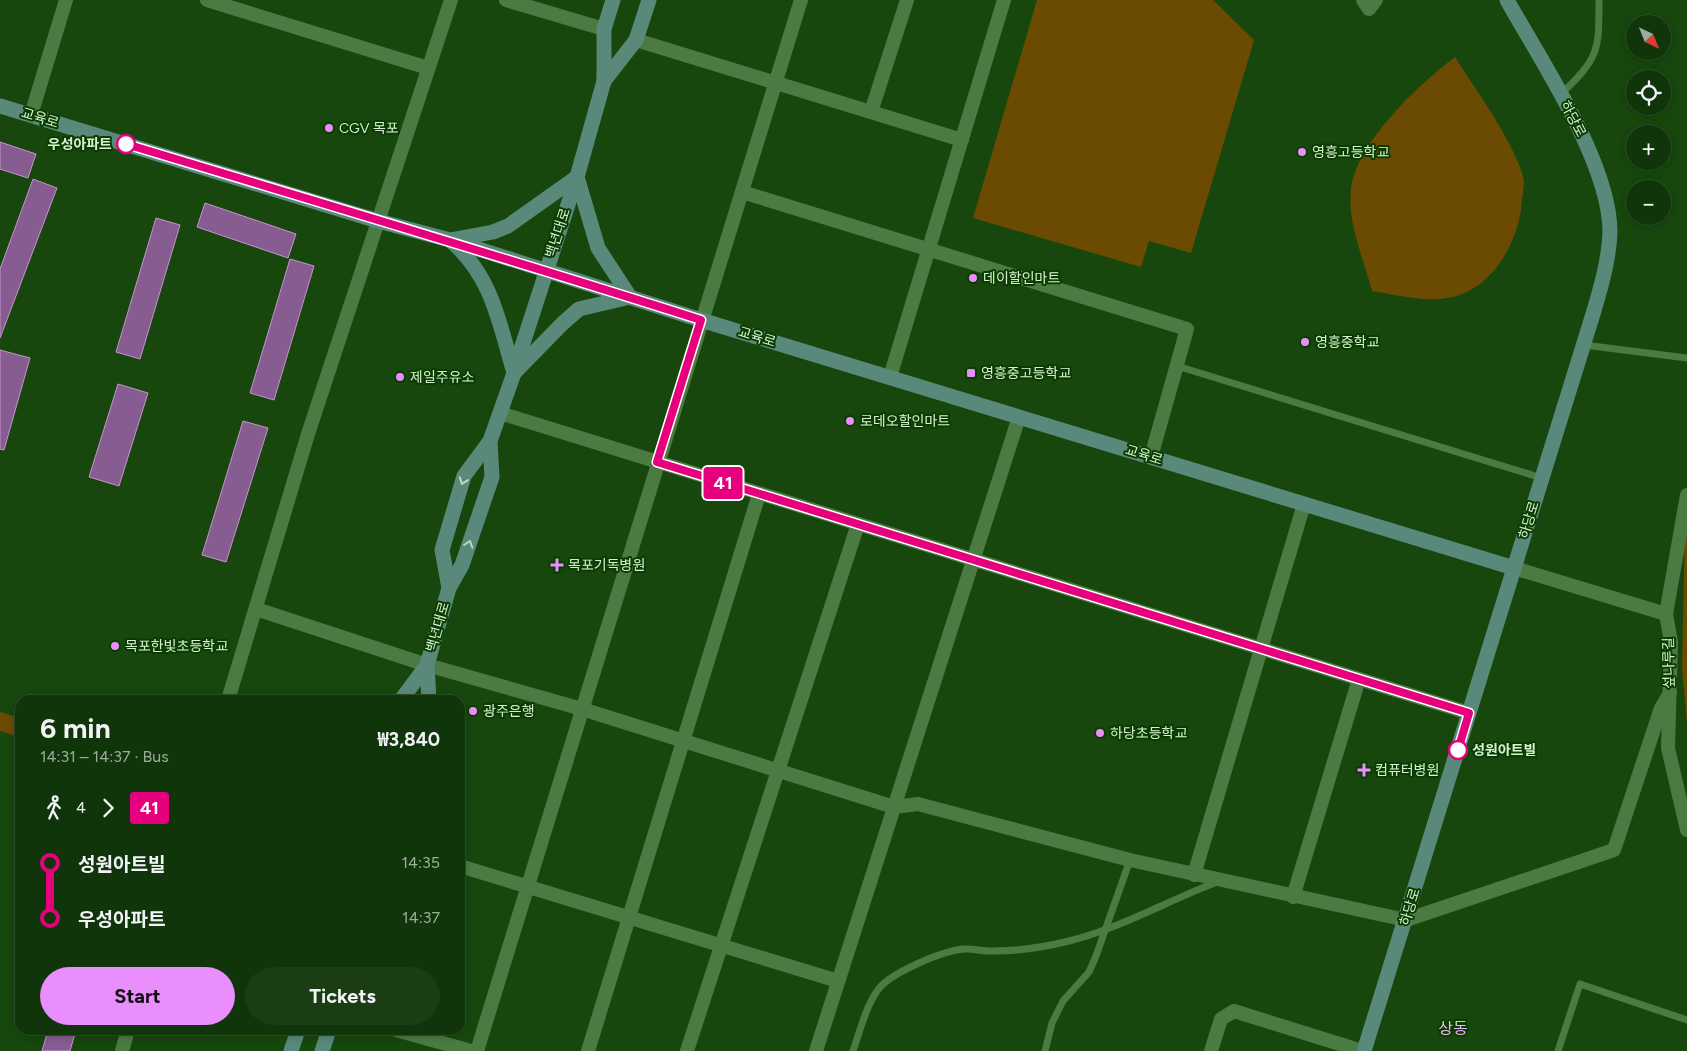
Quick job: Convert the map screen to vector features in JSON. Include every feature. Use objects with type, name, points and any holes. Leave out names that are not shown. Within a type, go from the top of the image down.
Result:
[{"type":"street","points":[[31,115],[66,0]]},
{"type":"street","points":[[207,0],[233,4],[428,68]]},
{"type":"street","points":[[230,695],[308,434],[451,0]]},
{"type":"street","points":[[506,0],[604,29]]},
{"type":"street","name":"백년대로","points":[[450,588],[442,550],[464,476],[490,442],[577,177],[604,81],[604,29],[613,0]]},
{"type":"street","name":"백년대로","points":[[604,81],[636,40],[649,0]]},
{"type":"street","points":[[478,1051],[657,462],[801,0]]},
{"type":"street","points":[[871,112],[907,0]]},
{"type":"street","points":[[890,377],[1004,0]]},
{"type":"street","points":[[1363,0],[1369,9],[1376,0]]},
{"type":"street","name":"하당로","points":[[1363,1051],[1406,920],[1584,345],[1609,252],[1610,230],[1606,205],[1593,157],[1506,0]]},
{"type":"street","points":[[636,40],[962,140]]},
{"type":"street","name":"교육로","points":[[0,106],[378,221],[450,240],[701,320],[1514,568]]},
{"type":"street","points":[[577,177],[598,248],[630,297],[580,310],[563,323],[514,373],[486,285],[464,253],[450,240],[493,232],[508,226],[577,177]]},
{"type":"street","points":[[742,192],[1187,330],[1151,457]]},
{"type":"street","points":[[500,414],[1469,713]]},
{"type":"street","points":[[816,1051],[1019,417]]},
{"type":"street","name":"백년대로","points":[[429,695],[427,666],[450,588],[462,565],[492,477],[490,442]]},
{"type":"street","points":[[588,1051],[759,494]]},
{"type":"street","name":"섶나루길","points":[[1687,495],[1666,614],[1671,642],[1668,748],[1687,830]]},
{"type":"street","points":[[1194,875],[1304,504]]},
{"type":"street","points":[[687,1051],[858,524]]},
{"type":"street","points":[[1514,568],[1666,614]]},
{"type":"street","points":[[256,608],[427,666],[582,710],[894,806],[918,804],[1130,860],[1219,881],[1406,920],[1614,850],[1661,708],[1670,693]]},
{"type":"street","name":"백년대로","points":[[405,695],[427,666]]},
{"type":"street","points":[[1293,897],[1359,679]]},
{"type":"street","points":[[465,868],[838,981]]},
{"type":"street","points":[[1210,1051],[1221,1019],[1234,1011],[1363,1051]]},
{"type":"street","points":[[122,1051],[127,1035]]},
{"type":"street","points":[[291,1051],[296,1035]]},
{"type":"street","points":[[322,1051],[327,1035]]},
{"type":"street","points":[[414,1035],[471,1051]]},
{"type":"lane","points":[[1560,95],[1593,60],[1599,33],[1599,0]]},
{"type":"lane","points":[[1584,345],[1687,358]]},
{"type":"lane","points":[[1177,366],[1542,478]]},
{"type":"lane","points":[[1044,1051],[1052,1023],[1063,1000],[1089,972],[1130,860]]},
{"type":"lane","points":[[853,1051],[871,1001],[884,982],[896,974],[956,950],[976,949],[994,952],[1070,941],[1106,928],[1122,925],[1175,898],[1219,881]]},
{"type":"lane","points":[[1558,1051],[1580,984],[1687,1020]]},
{"type":"shaded area","points":[[1037,0],[1213,0],[1254,40],[1191,253],[1149,241],[1141,267],[973,218]]},
{"type":"shaded area","points":[[1455,57],[1502,130],[1518,161],[1524,182],[1516,230],[1502,260],[1492,273],[1467,292],[1442,299],[1432,299],[1412,298],[1372,291],[1351,215],[1351,190],[1355,172],[1376,135],[1391,116],[1424,83]]},
{"type":"shaded area","points":[[1687,513],[1687,723],[1682,669],[1685,522]]},
{"type":"shaded area","points":[[0,712],[15,716],[15,736],[0,731]]},
{"type":"building","points":[[0,142],[36,154],[28,178],[0,169]]},
{"type":"building","points":[[33,179],[57,188],[0,338],[0,269]]},
{"type":"building","points":[[205,203],[296,234],[288,258],[197,227]]},
{"type":"building","points":[[156,218],[180,225],[140,359],[116,352]]},
{"type":"building","points":[[290,259],[314,266],[274,400],[250,393]]},
{"type":"building","points":[[0,350],[30,358],[4,450],[0,449]]},
{"type":"building","points":[[118,384],[148,393],[119,486],[89,477]]},
{"type":"building","points":[[243,421],[268,428],[226,562],[202,555]]},
{"type":"building","points":[[47,1035],[75,1035],[70,1051],[42,1051]]},
{"type":"bus line","name":"41","points":[[126,144],[378,221],[450,240],[701,320],[657,462],[1469,713],[1458,750]]},
{"type":"place","name":"CGV 목포","points":[[329,128]]},
{"type":"place","name":"우성아파트","points":[[126,144]]},
{"type":"place","name":"영흥고등학교","points":[[1302,152]]},
{"type":"place","name":"데이할인마트","points":[[973,278]]},
{"type":"place","name":"영흥중학교","points":[[1305,342]]},
{"type":"place","name":"영흥중고등학교","points":[[971,373]]},
{"type":"place","name":"제일주유소","points":[[400,377]]},
{"type":"place","name":"로데오할인마트","points":[[850,421]]},
{"type":"place","name":"목포기독병원","points":[[557,565]]},
{"type":"place","name":"목포한빛초등학교","points":[[115,646]]},
{"type":"place","name":"광주은행","points":[[473,711]]},
{"type":"place","name":"하당초등학교","points":[[1100,733]]},
{"type":"place","name":"성원아트빌","points":[[1458,750]]},
{"type":"place","name":"컴퓨터병원","points":[[1364,770]]},
{"type":"district","name":"상동","points":[[1453,1028]]}]
